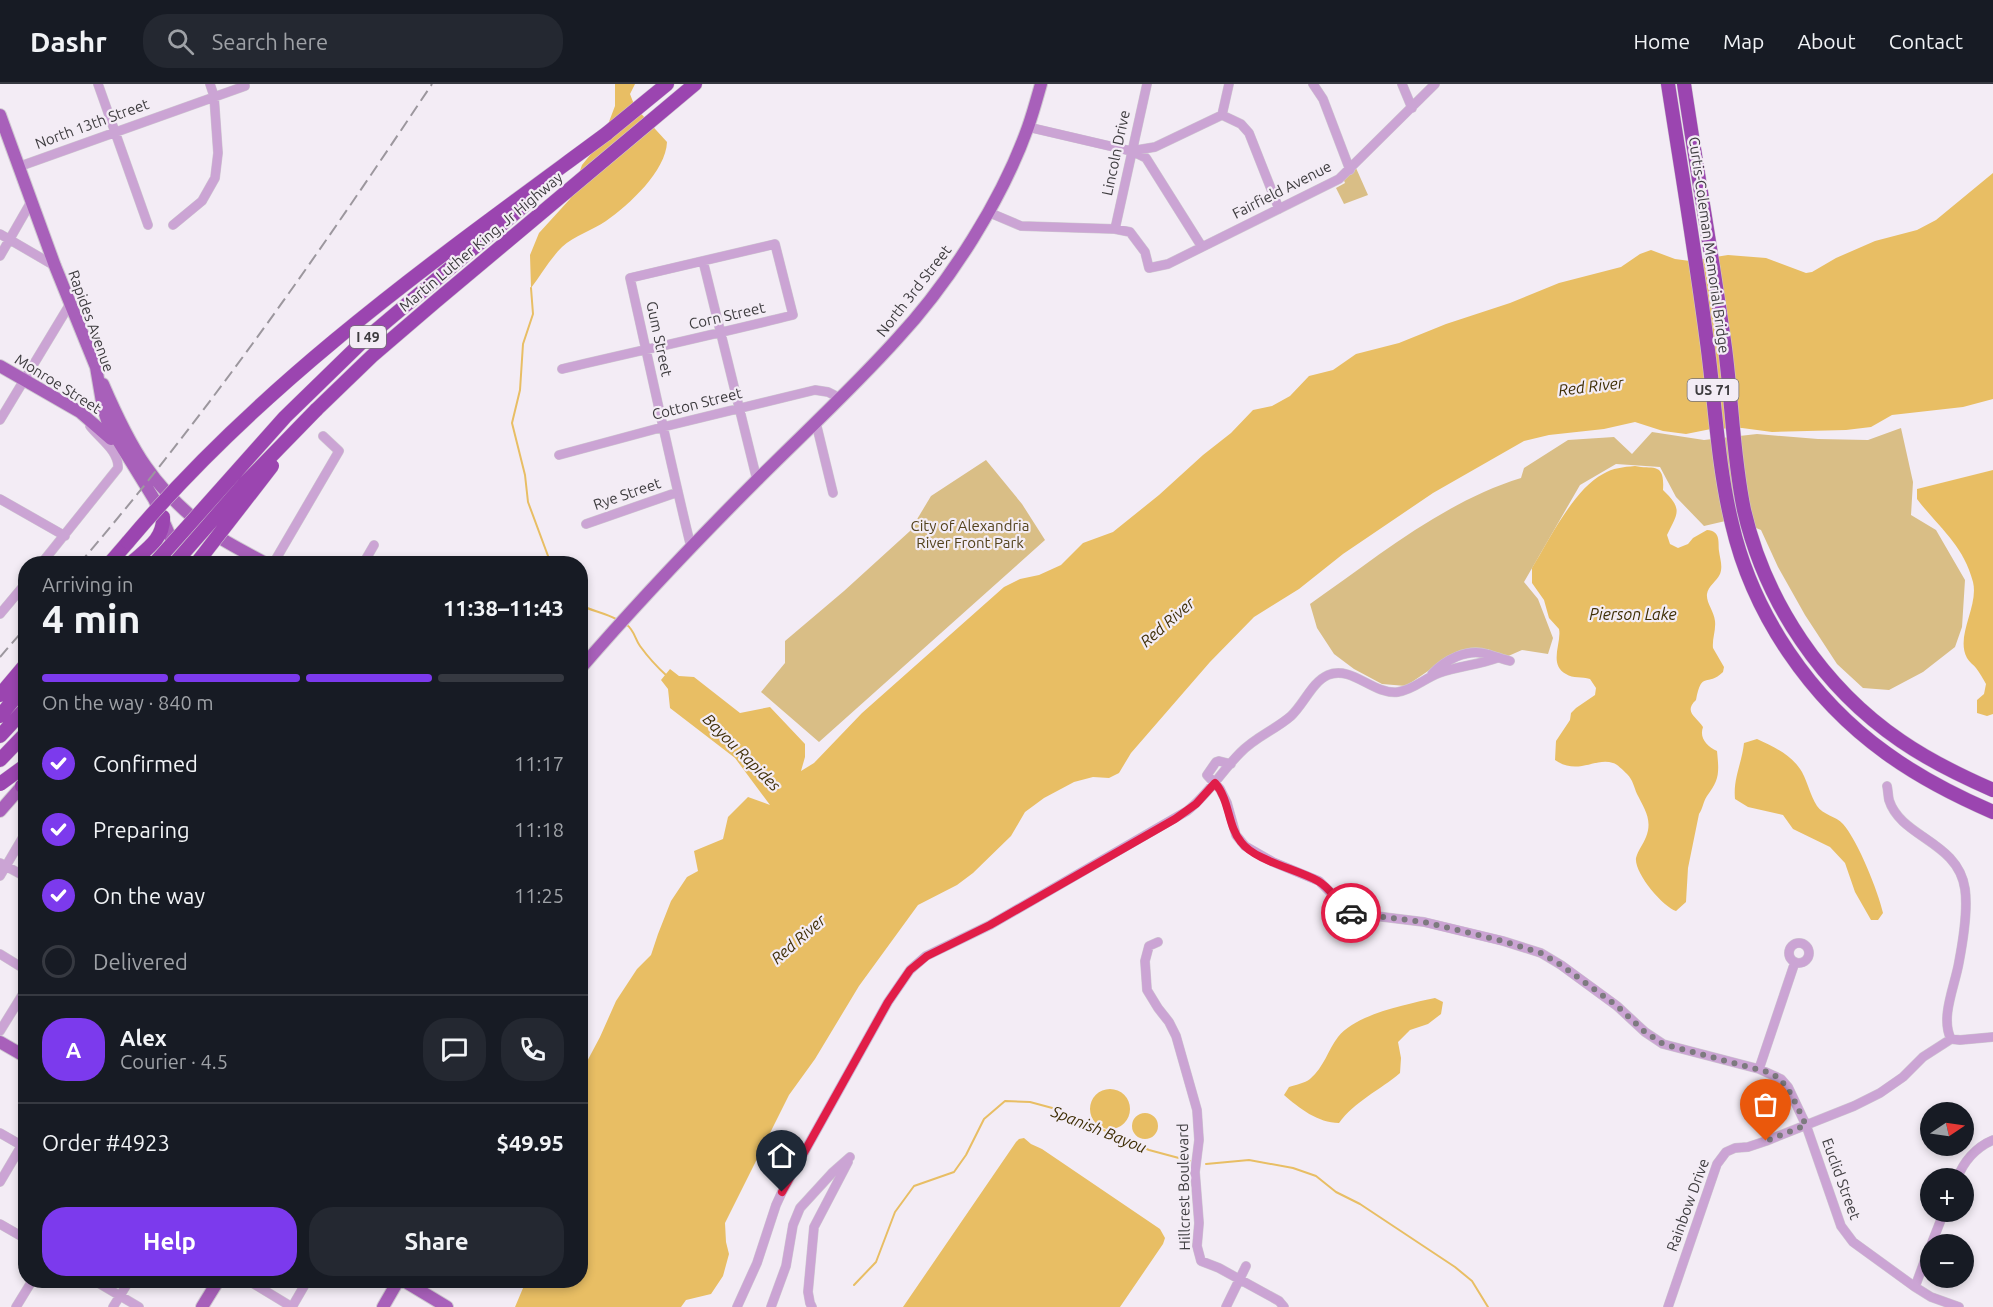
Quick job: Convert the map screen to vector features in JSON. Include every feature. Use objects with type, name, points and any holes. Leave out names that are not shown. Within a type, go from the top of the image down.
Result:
[{"type":"highway","name":"Martin Luther King, Jr Highway","points":[[161,556],[285,417],[362,342],[667,84]]},
{"type":"highway","name":"Martin Luther King, Jr Highway","points":[[181,556],[227,503],[366,361],[695,84]]},
{"type":"highway","name":"Curtis-Coleman Memorial Bridge","points":[[1668,84],[1706,334],[1722,469],[1733,527],[1751,582],[1762,607],[1785,646],[1808,678],[1851,724],[1886,753],[1944,789],[1993,812]]},
{"type":"highway","name":"Curtis-Coleman Memorial Bridge","points":[[1684,84],[1722,328],[1744,508],[1755,548],[1773,591],[1793,628],[1821,666],[1865,713],[1899,740],[1945,768],[1993,790]]},
{"type":"highway","points":[[116,556],[227,437],[307,364],[387,298],[606,134]]},
{"type":"highway","points":[[202,556],[316,410]]},
{"type":"highway","points":[[139,556],[158,538],[163,527],[163,518]]},
{"type":"highway","points":[[0,695],[18,674]]},
{"type":"highway","points":[[0,716],[18,695]]},
{"type":"highway","points":[[0,736],[18,717]]},
{"type":"highway","points":[[0,760],[18,741]]},
{"type":"highway","points":[[0,784],[18,771]]},
{"type":"main road","name":"North 3rd Street","points":[[588,660],[642,598],[899,337],[933,296],[964,251],[1006,178],[1028,127],[1041,84]]},
{"type":"main road","name":"Rapides Avenue","points":[[0,115],[55,266],[96,367],[103,408],[109,426],[124,454],[154,499],[179,556]]},
{"type":"main road","name":"Monroe Street","points":[[0,366],[80,412],[105,432],[124,454]]},
{"type":"main road","name":"Monroe Street","points":[[96,367],[122,427],[152,477],[179,506],[212,533],[253,556]]},
{"type":"main road","points":[[0,773],[18,782]]},
{"type":"main road","points":[[0,811],[18,792]]},
{"type":"main road","points":[[0,1042],[18,1052]]},
{"type":"main road","points":[[202,1307],[214,1288]]},
{"type":"main road","points":[[383,1307],[394,1288]]},
{"type":"main road","points":[[416,1288],[447,1307]]},
{"type":"street","points":[[98,84],[147,225]]},
{"type":"street","points":[[173,225],[202,201],[215,178],[218,153],[214,96],[210,84]]},
{"type":"street","name":"Lincoln Drive","points":[[1115,229],[1147,84]]},
{"type":"street","points":[[1222,115],[1229,84]]},
{"type":"street","points":[[1313,84],[1323,99],[1350,170]]},
{"type":"street","points":[[1402,84],[1412,108]]},
{"type":"street","name":"Fairfield Avenue","points":[[1115,229],[1130,232],[1138,240],[1145,252],[1149,268],[1168,264],[1328,186],[1350,170],[1435,84]]},
{"type":"street","name":"North 13th Street","points":[[18,167],[245,86]]},
{"type":"street","points":[[1131,151],[1155,147],[1222,115]]},
{"type":"street","points":[[1222,115],[1241,124],[1249,133],[1279,209]]},
{"type":"street","points":[[1028,127],[1131,151],[1146,158],[1202,247]]},
{"type":"street","points":[[0,256],[32,202]]},
{"type":"street","points":[[988,212],[1021,226],[1115,229]]},
{"type":"street","points":[[0,234],[55,266]]},
{"type":"street","name":"Corn Street","points":[[562,369],[793,315],[775,244],[703,261]]},
{"type":"street","points":[[703,261],[757,480]]},
{"type":"street","name":"Gum Street","points":[[692,547],[630,278],[703,261]]},
{"type":"street","points":[[0,420],[70,304]]},
{"type":"street","name":"Cotton Street","points":[[559,455],[663,427],[820,390],[840,398]]},
{"type":"street","points":[[48,556],[115,473],[118,463],[115,454],[80,412]]},
{"type":"street","points":[[816,423],[833,493]]},
{"type":"street","points":[[278,556],[339,451],[323,436]]},
{"type":"street","name":"Rye Street","points":[[586,524],[678,492]]},
{"type":"street","points":[[0,500],[64,536]]},
{"type":"street","points":[[368,556],[374,545]]},
{"type":"street","points":[[0,614],[18,593]]},
{"type":"street","points":[[737,1307],[757,1263],[782,1192],[888,1002],[910,970],[927,956],[990,925],[1175,819],[1196,804],[1252,742],[1291,716],[1318,683],[1329,675],[1347,674],[1373,687],[1398,692],[1441,672],[1497,658],[1510,661]]},
{"type":"street","name":"Euclid Street","points":[[1215,783],[1227,803],[1236,835],[1245,846],[1273,862],[1319,881],[1351,913],[1424,922],[1503,941],[1541,953],[1617,1006],[1645,1032],[1663,1044],[1759,1069],[1781,1079],[1788,1087],[1806,1125],[1840,1226],[1853,1242],[1915,1287],[1931,1297],[1959,1307]]},
{"type":"street","points":[[1887,786],[1890,801],[1897,813],[1912,828],[1950,856],[1963,878],[1966,902],[1959,963],[1948,1013],[1947,1031],[1951,1039]]},
{"type":"street","points":[[0,876],[3,864],[18,843]]},
{"type":"street","points":[[3,864],[18,872]]},
{"type":"street","name":"Hillcrest Boulevard","points":[[1158,942],[1149,946],[1145,961],[1147,990],[1176,1036],[1197,1110],[1199,1140],[1195,1172],[1199,1223],[1197,1246],[1201,1261],[1240,1279]]},
{"type":"street","points":[[0,954],[18,965]]},
{"type":"street","points":[[1759,1069],[1795,962]]},
{"type":"street","points":[[0,1031],[18,1002]]},
{"type":"street","name":"Rainbow Drive","points":[[1668,1307],[1717,1164],[1726,1152],[1766,1141],[1880,1094],[1903,1077],[1923,1056],[1951,1039],[1993,1037]]},
{"type":"street","points":[[0,1133],[18,1141]]},
{"type":"street","points":[[1963,1168],[1968,1158],[1983,1144],[1993,1140]]},
{"type":"street","points":[[0,1182],[18,1154]]},
{"type":"street","points":[[771,1307],[786,1266],[793,1225],[800,1208],[850,1157],[814,1227],[808,1292],[812,1307]]},
{"type":"street","points":[[0,1224],[18,1234]]},
{"type":"street","points":[[1226,1307],[1246,1266]]},
{"type":"street","points":[[1915,1287],[1920,1274]]},
{"type":"street","points":[[1240,1279],[1280,1301],[1284,1307]]},
{"type":"street","points":[[16,1307],[28,1288]]},
{"type":"street","points":[[107,1288],[139,1307]]},
{"type":"street","points":[[113,1307],[125,1288]]},
{"type":"street","points":[[261,1288],[292,1307],[304,1288]]},
{"type":"green space","points":[[1356,168],[1368,195],[1344,204],[1336,188],[1345,183],[1343,178]]},
{"type":"green space","points":[[1901,428],[1913,482],[1911,515],[1936,530],[1965,580],[1962,627],[1955,647],[1923,672],[1889,690],[1863,688],[1837,664],[1805,615],[1778,567],[1761,530],[1734,519],[1704,526],[1676,497],[1660,467],[1616,464],[1580,485],[1524,582],[1538,599],[1553,638],[1548,654],[1522,650],[1506,657],[1487,649],[1456,652],[1406,686],[1382,684],[1354,669],[1334,654],[1317,628],[1310,604],[1437,516],[1492,488],[1521,478],[1524,468],[1568,440],[1614,437],[1632,454],[1652,432],[1704,440],[1757,434],[1868,440]]},
{"type":"green space","name":"City of Alexandria River Front Park","points":[[986,460],[1022,504],[1045,540],[819,742],[761,692],[785,663],[785,641],[910,531],[931,496]]},
{"type":"water","points":[[615,84],[635,84],[630,94],[635,107],[667,142],[665,153],[653,176],[635,197],[606,221],[562,247],[531,288],[530,255],[539,233],[570,199],[582,165],[595,149],[607,127],[615,106]]},
{"type":"water","name":"Red River","points":[[1993,173],[1993,399],[1963,407],[1892,415],[1871,427],[1846,430],[1772,432],[1742,428],[1711,429],[1686,434],[1663,431],[1635,422],[1604,429],[1549,435],[1524,441],[1433,493],[1343,554],[1299,589],[1254,617],[1210,662],[1131,753],[1119,773],[1109,778],[1093,777],[1074,782],[1044,798],[1025,812],[1011,836],[973,873],[957,885],[918,905],[859,986],[815,1059],[789,1095],[725,1223],[729,1254],[723,1276],[711,1294],[686,1300],[681,1307],[515,1307],[523,1288],[588,1288],[588,1060],[616,1001],[637,969],[651,955],[671,901],[687,877],[698,871],[694,851],[723,839],[728,817],[748,797],[770,805],[735,758],[670,708],[668,689],[661,680],[670,669],[679,676],[694,677],[740,713],[770,707],[805,744],[805,757],[801,771],[814,763],[862,713],[1004,587],[1061,565],[1083,543],[1113,532],[1231,433],[1253,410],[1272,406],[1290,396],[1309,376],[1333,370],[1356,354],[1399,343],[1559,283],[1621,267],[1640,254],[1651,250],[1675,259],[1690,261],[1728,255],[1766,258],[1806,273],[1875,241],[1917,230],[1936,220]]},
{"type":"water","name":"Pierson Lake","points":[[1635,466],[1656,469],[1662,475],[1663,490],[1674,502],[1677,511],[1667,535],[1670,544],[1678,548],[1688,544],[1693,538],[1707,530],[1715,532],[1718,538],[1721,565],[1720,574],[1709,588],[1707,597],[1715,621],[1713,648],[1724,667],[1723,672],[1700,685],[1691,708],[1692,714],[1703,727],[1702,735],[1705,741],[1717,751],[1718,775],[1699,814],[1688,868],[1686,902],[1676,911],[1650,889],[1637,864],[1636,858],[1649,825],[1645,809],[1629,776],[1613,763],[1600,762],[1571,766],[1555,760],[1556,741],[1570,720],[1571,713],[1595,695],[1596,688],[1590,679],[1572,676],[1561,670],[1557,659],[1559,629],[1549,618],[1544,600],[1532,583],[1532,568],[1563,516],[1582,491],[1592,481],[1607,472]]},
{"type":"water","points":[[1993,470],[1993,714],[1987,716],[1977,713],[1977,700],[1984,694],[1986,684],[1968,659],[1964,649],[1965,631],[1974,591],[1969,569],[1957,547],[1917,499],[1917,489]]},
{"type":"water","points":[[1757,739],[1782,752],[1798,766],[1817,806],[1840,821],[1849,832],[1877,892],[1883,913],[1878,920],[1871,920],[1855,892],[1845,863],[1830,847],[1793,829],[1783,815],[1748,807],[1735,799],[1735,784],[1744,743]]},
{"type":"water","points":[[1435,998],[1443,1002],[1441,1014],[1428,1024],[1410,1030],[1398,1042],[1401,1058],[1400,1073],[1360,1102],[1339,1123],[1316,1118],[1284,1095],[1289,1087],[1305,1082],[1315,1074],[1331,1047],[1346,1029],[1383,1011]]},
{"type":"water","points":[[1110,1089],[1124,1095],[1130,1109],[1124,1123],[1110,1129],[1096,1123],[1090,1109],[1096,1095]]},
{"type":"water","points":[[1145,1113],[1154,1117],[1158,1126],[1154,1135],[1145,1139],[1136,1135],[1132,1126],[1136,1117]]},
{"type":"water","points":[[1024,1138],[1160,1229],[1165,1238],[1163,1244],[1120,1307],[903,1307],[1016,1142]]},
{"type":"waterway","name":"Bayou Rapides","points":[[531,288],[533,314],[523,344],[520,390],[512,423],[525,475],[528,502],[548,556]]},
{"type":"waterway","name":"Bayou Rapides","points":[[588,609],[616,619]]},
{"type":"waterway","name":"Bayou Rapides","points":[[627,625],[643,650],[667,676]]},
{"type":"waterway","name":"Spanish Bayou","points":[[854,1285],[876,1262],[895,1212],[914,1186],[954,1172],[966,1155],[984,1119],[1005,1101],[1030,1102],[1056,1109],[1149,1150],[1190,1161]]},
{"type":"waterway","name":"Spanish Bayou","points":[[1206,1164],[1249,1160],[1293,1168],[1316,1176],[1336,1192],[1360,1204],[1455,1267],[1472,1281],[1488,1307]]},
{"type":"railway","points":[[86,556],[219,389],[306,269],[432,84]]},
{"type":"railway","points":[[0,657],[18,636]]},
{"type":"way so far","points":[[1351,913],[1424,922],[1478,934],[1541,953],[1617,1006],[1645,1032],[1663,1044],[1771,1073],[1788,1087],[1806,1125],[1766,1141]]},
{"type":"route","points":[[782,1192],[888,1002],[910,970],[927,956],[990,925],[1175,819],[1196,804],[1215,783],[1227,803],[1236,835],[1245,846],[1273,862],[1319,881],[1351,913]]}]
